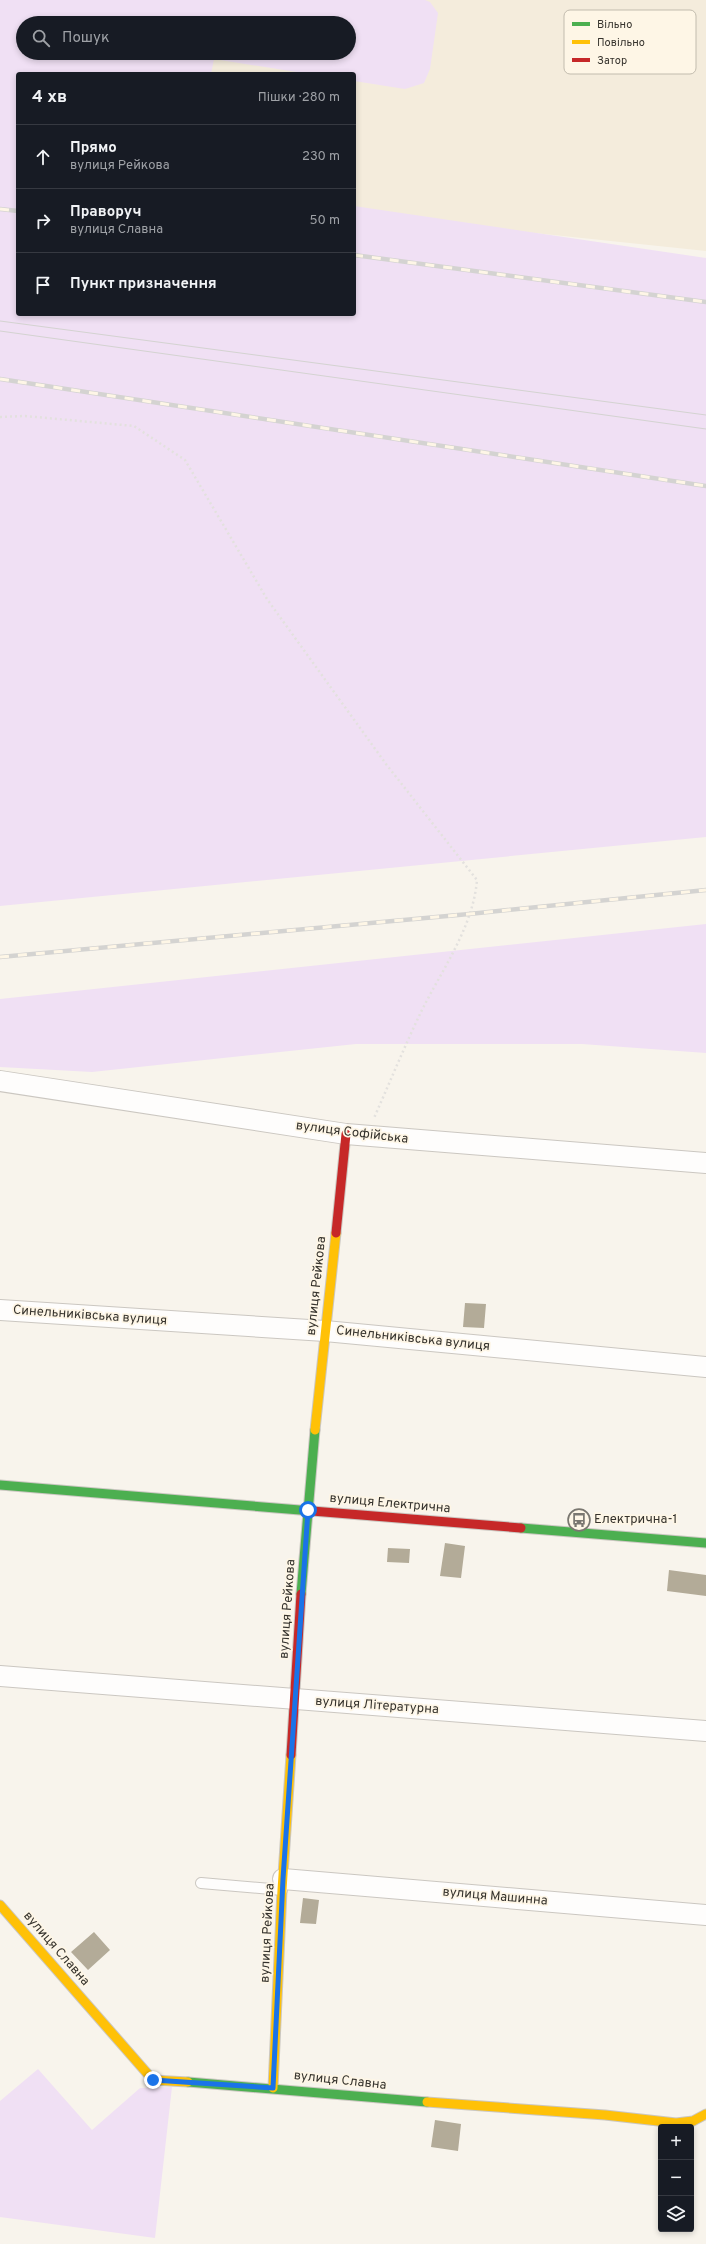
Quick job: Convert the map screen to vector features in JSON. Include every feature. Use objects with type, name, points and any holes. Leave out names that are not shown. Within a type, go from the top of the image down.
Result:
[{"type":"street","name":"вулиця Софійська","points":[[0,1081],[355,1135],[706,1163]]},
{"type":"street","name":"вулиця Рейкова","points":[[273,2088],[283,1884],[308,1510],[325,1331],[355,1135]]},
{"type":"street","name":"Синельниківська вулиця","points":[[0,1310],[325,1331],[706,1368]]},
{"type":"street","name":"вулиця Електрична","points":[[0,1485],[706,1543]]},
{"type":"street","name":"вулиця Літературна","points":[[0,1676],[706,1732]]},
{"type":"street","name":"вулиця Машинна","points":[[283,1884],[706,1915]]},
{"type":"street","name":"вулиця Славна","points":[[0,1905],[153,2080],[273,2088],[489,2108],[609,2115],[665,2121],[691,2122],[706,2114]]},
{"type":"lane","points":[[201,1883],[283,1884]]},
{"type":"path","points":[[0,417],[24,416],[134,426],[185,460],[267,599],[386,764],[477,880],[476,896],[463,933],[422,1010],[373,1120],[355,1135]]},
{"type":"shaded area","points":[[0,0],[706,0],[706,251],[356,214],[356,72],[18,72]]},
{"type":"shaded area","points":[[0,0],[425,0],[430,2],[438,13],[430,69],[424,83],[405,89],[356,81],[356,72],[296,72],[220,60],[356,60],[356,16],[16,16],[16,60],[214,60],[211,72],[16,72],[16,316],[356,316],[356,206],[706,258],[706,837],[0,906]]},
{"type":"shaded area","points":[[706,924],[706,1053],[582,1044],[356,1044],[92,1072],[0,1067],[0,999]]},
{"type":"shaded area","points":[[38,2069],[92,2130],[140,2088],[172,2087],[155,2238],[0,2217],[0,2101]]},
{"type":"building","points":[[465,1303],[486,1304],[484,1328],[463,1327]]},
{"type":"building","points":[[445,1543],[465,1546],[461,1578],[440,1576]]},
{"type":"building","points":[[388,1548],[410,1549],[409,1563],[387,1562]]},
{"type":"building","points":[[669,1570],[706,1575],[706,1596],[667,1591]]},
{"type":"building","points":[[303,1898],[319,1900],[316,1924],[300,1923]]},
{"type":"building","points":[[94,1932],[110,1950],[88,1970],[71,1952]]},
{"type":"building","points":[[435,2120],[461,2124],[458,2151],[431,2147]]},
{"type":"tram line","points":[[0,321],[706,415]]},
{"type":"tram line","points":[[0,331],[706,429]]},
{"type":"railway","points":[[0,209],[16,211]]},
{"type":"railway","points":[[356,255],[706,302]]},
{"type":"railway","points":[[0,379],[706,486]]},
{"type":"railway","points":[[0,957],[469,914],[706,890]]},
{"type":"traffic: fast","points":[[301,1594],[315,1430]]},
{"type":"traffic: fast","points":[[0,1485],[312,1511]]},
{"type":"traffic: fast","points":[[521,1528],[706,1543]]},
{"type":"traffic: fast","points":[[188,2082],[427,2102]]},
{"type":"traffic: slow","points":[[315,1430],[336,1233]]},
{"type":"traffic: slow","points":[[273,2088],[282,1890],[291,1755]]},
{"type":"traffic: slow","points":[[0,1905],[153,2080],[188,2082]]},
{"type":"traffic: slow","points":[[427,2102],[605,2115],[676,2123],[693,2121],[706,2114]]},
{"type":"traffic: jam","points":[[336,1233],[346,1134]]},
{"type":"traffic: jam","points":[[312,1511],[521,1528]]},
{"type":"traffic: jam","points":[[291,1755],[301,1594]]},
{"type":"place","name":"Електрична-1","points":[[579,1520]]},
{"type":"route","points":[[153,2080],[273,2088],[283,1879],[308,1510]]}]
